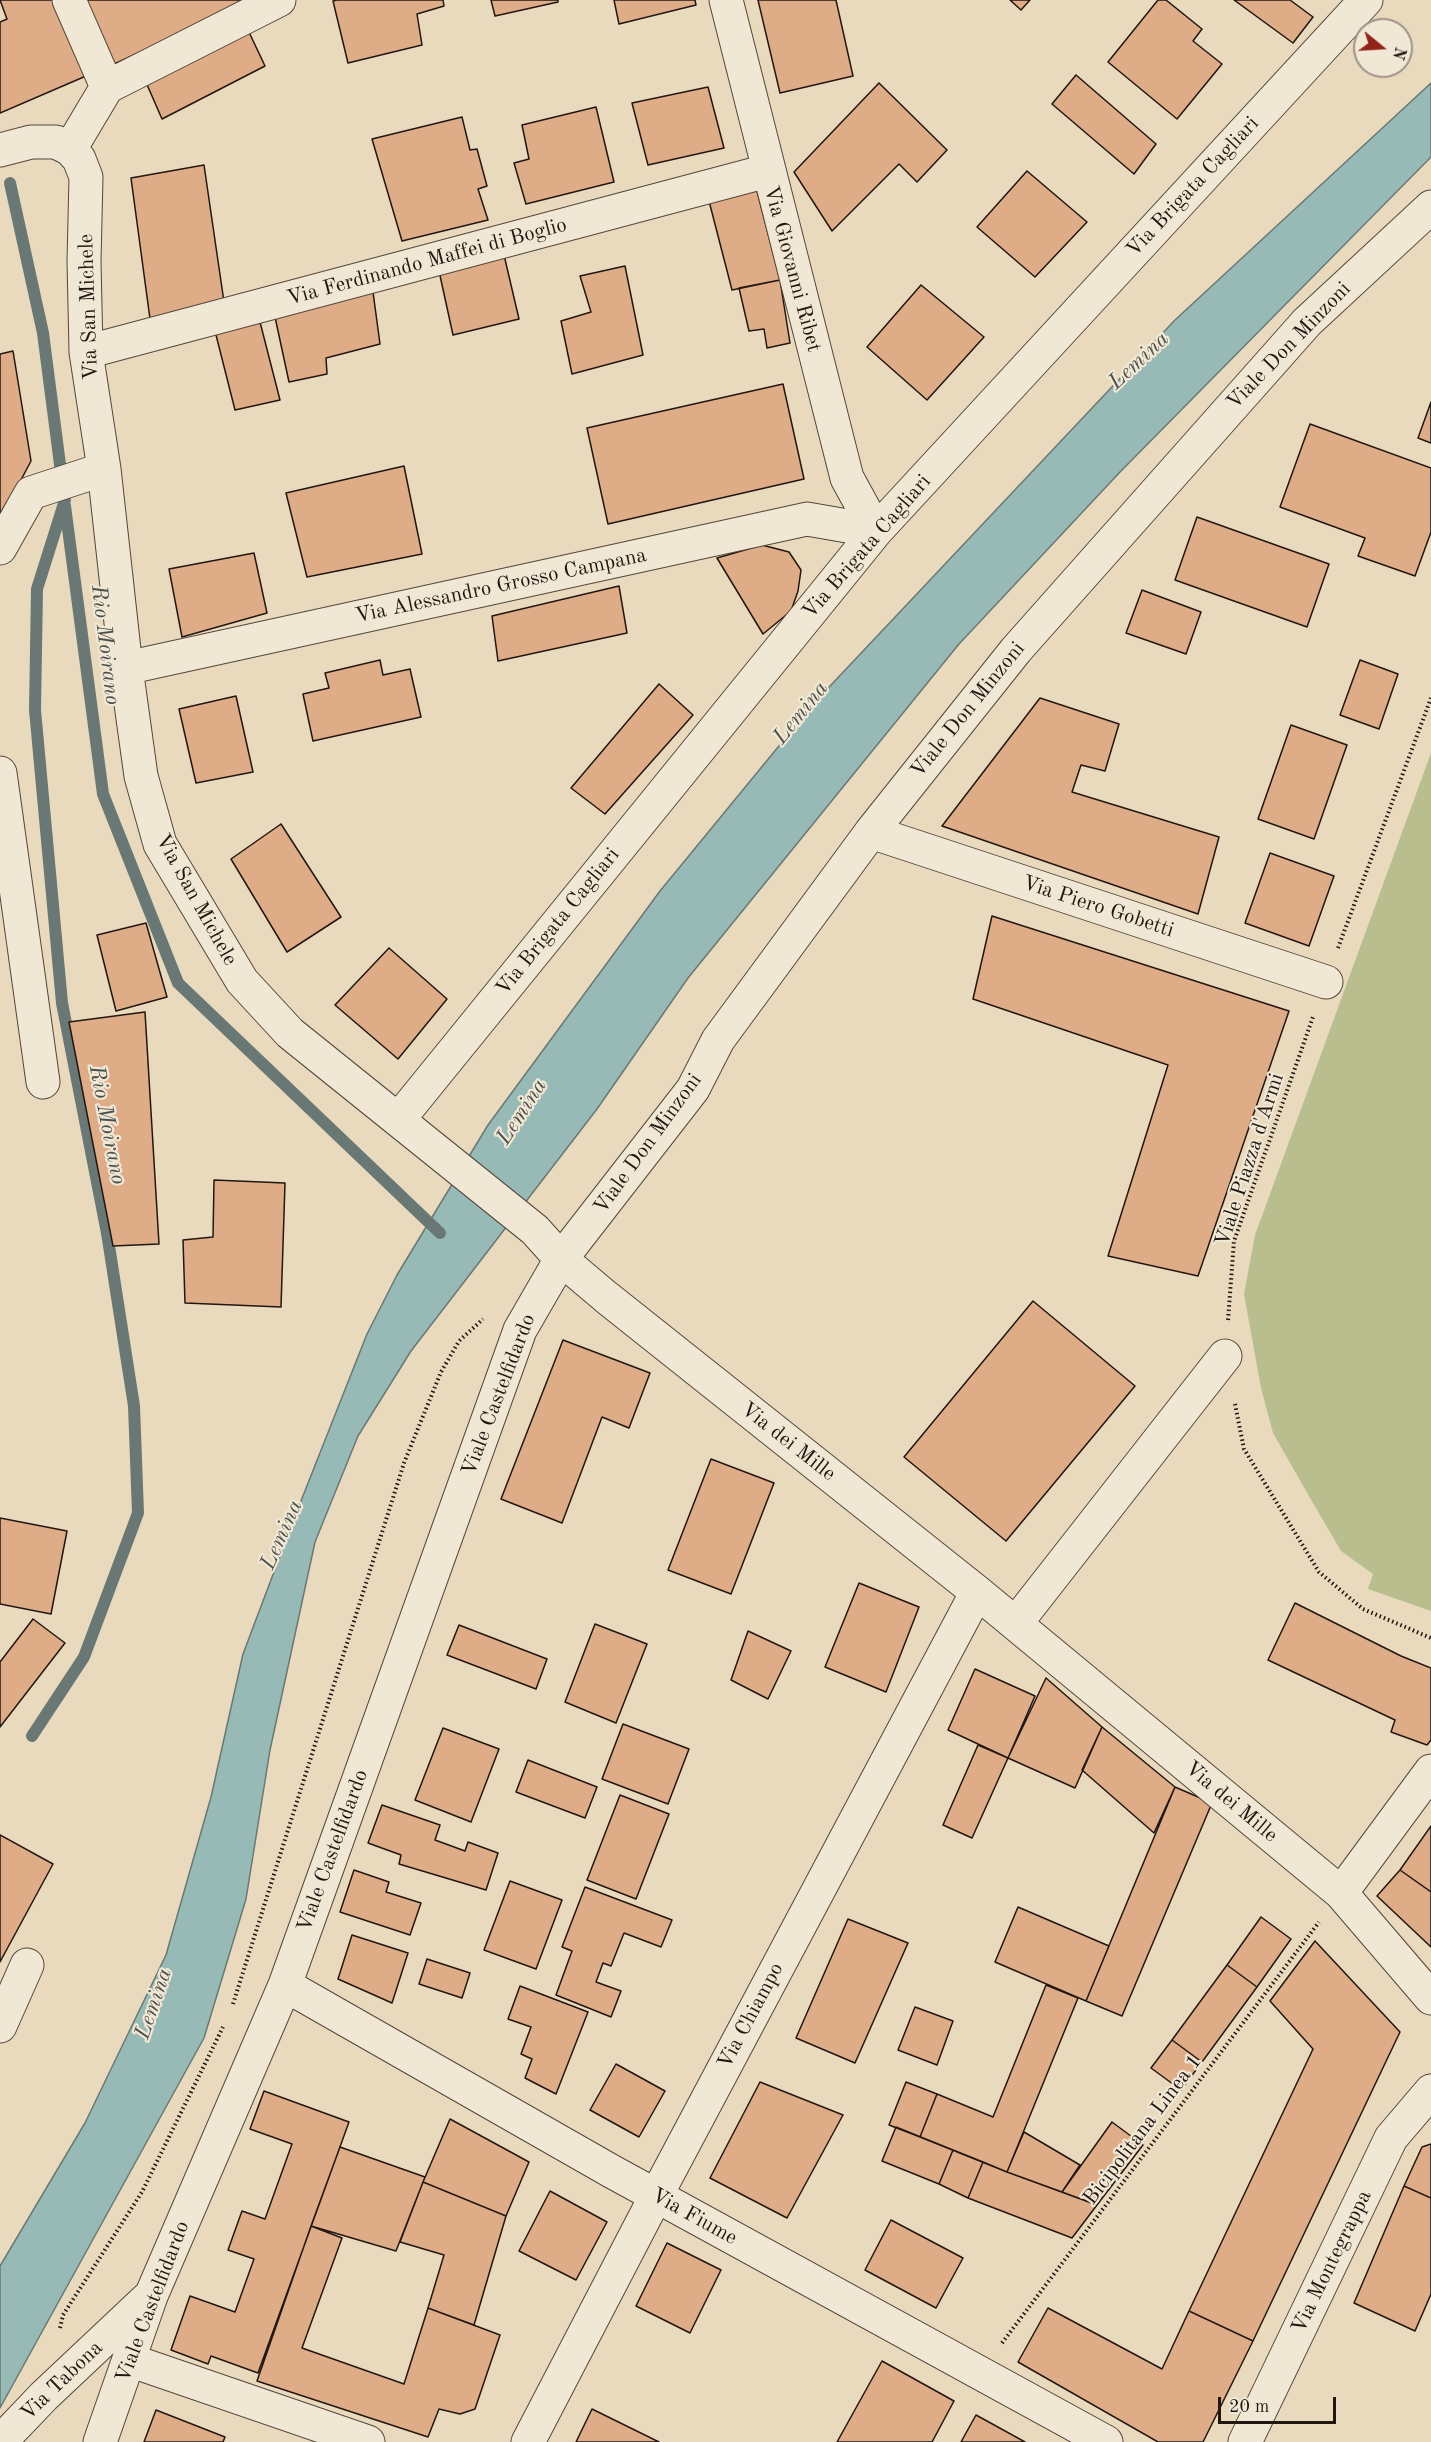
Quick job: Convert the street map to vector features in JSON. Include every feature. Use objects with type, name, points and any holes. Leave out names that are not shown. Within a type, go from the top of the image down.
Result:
[{"type":"street","points":[[69,0],[107,87]]},
{"type":"street","points":[[0,150],[31,142],[56,142],[70,149],[107,87],[279,0]]},
{"type":"street","name":"Via Giovanni Ribet","points":[[726,0],[767,171],[847,478],[876,531]]},
{"type":"street","name":"Via Brigata Cagliari","points":[[398,1120],[876,531],[1366,0]]},
{"type":"street","name":"Via San Michele","points":[[70,149],[79,159],[86,177],[84,261],[86,352],[104,468],[126,668],[141,776],[160,843],[197,910],[242,981],[290,1033],[535,1230],[561,1259]]},
{"type":"street","name":"Via Ferdinando Maffei di Boglio","points":[[86,352],[767,171]]},
{"type":"street","name":"Viale Don Minzoni","points":[[561,1259],[693,1089],[718,1040],[871,832],[1016,650],[1158,487],[1307,322],[1431,207]]},
{"type":"street","points":[[0,548],[31,493],[104,468]]},
{"type":"street","name":"Via Alessandro Grosso Campana","points":[[126,668],[807,519],[876,531]]},
{"type":"street","points":[[0,773],[43,1082]]},
{"type":"street","name":"Via Piero Gobetti","points":[[871,832],[1326,982]]},
{"type":"street","name":"Viale Castelfidardo","points":[[100,2442],[151,2296],[285,1985],[520,1330],[561,1259]]},
{"type":"street","name":"Via dei Mille","points":[[561,1259],[1016,1623],[1341,1893],[1431,1998]]},
{"type":"street","points":[[1016,1623],[1225,1356]]},
{"type":"street","name":"Via Chiampo","points":[[528,2442],[977,1592]]},
{"type":"street","points":[[1341,1893],[1431,1771]]},
{"type":"street","points":[[0,2026],[27,1965]]},
{"type":"street","name":"Via Fiume","points":[[285,1985],[656,2196],[1106,2442]]},
{"type":"street","name":"Via Montegrappa","points":[[1245,2442],[1391,2138],[1431,2091]]},
{"type":"street","name":"Via Tabona","points":[[0,2442],[44,2396],[151,2296]]},
{"type":"street","points":[[129,2360],[368,2442]]},
{"type":"path","name":"Viale Piazza d'Armi","points":[[1431,698],[1326,982],[1234,1241],[1225,1356],[1244,1449],[1319,1572],[1364,1609],[1431,1638]]},
{"type":"path","points":[[231,2011],[404,1463],[441,1372],[459,1341],[486,1316],[520,1330]]},
{"type":"path","name":"Bicipolitana Linea 1","points":[[979,2374],[1341,1893]]},
{"type":"path","points":[[57,2338],[63,2315],[142,2192],[226,2022]]},
{"type":"green space","points":[[1431,753],[1431,1611],[1368,1589],[1373,1574],[1341,1551],[1273,1433],[1261,1388],[1244,1294],[1255,1235]]},
{"type":"water","name":"Lemina","points":[[1431,83],[1431,157],[1120,472],[959,644],[688,978],[597,1109],[411,1351],[358,1436],[315,1542],[270,1750],[246,1899],[204,2038],[0,2408],[0,2266],[85,2123],[166,1955],[211,1797],[243,1654],[297,1511],[367,1334],[397,1275],[488,1125],[660,891],[815,702],[1175,320]]},
{"type":"building","points":[[0,0],[53,0],[86,76],[0,113],[0,22],[7,19]]},
{"type":"building","points":[[85,0],[250,0],[251,1],[110,66]]},
{"type":"building","points":[[443,0],[444,6],[417,14],[422,45],[348,63],[333,1]]},
{"type":"building","points":[[491,0],[558,0],[558,2],[495,16]]},
{"type":"building","points":[[614,0],[695,0],[696,5],[619,24]]},
{"type":"building","points":[[758,0],[836,0],[853,76],[780,93]]},
{"type":"building","points":[[1010,0],[1030,0],[1021,10]]},
{"type":"building","points":[[1158,0],[1166,0],[1202,29],[1193,41],[1222,64],[1177,119],[1108,62]]},
{"type":"building","points":[[1234,0],[1290,0],[1313,17],[1293,43]]},
{"type":"building","points":[[248,30],[265,66],[162,119],[145,80]]},
{"type":"building","points":[[1076,75],[1156,144],[1134,174],[1052,104]]},
{"type":"building","points":[[879,83],[947,150],[917,182],[899,164],[832,231],[794,172]]},
{"type":"building","points":[[708,87],[724,148],[648,165],[632,103]]},
{"type":"building","points":[[596,107],[614,182],[526,204],[514,163],[529,159],[522,125]]},
{"type":"building","points":[[462,117],[470,150],[477,149],[487,186],[478,189],[488,220],[402,241],[372,139]]},
{"type":"building","points":[[204,165],[224,302],[150,319],[131,178]]},
{"type":"building","points":[[1027,171],[1087,222],[1035,277],[977,227]]},
{"type":"building","points":[[756,187],[780,280],[732,290],[709,201]]},
{"type":"building","points":[[504,255],[519,319],[453,335],[439,271]]},
{"type":"building","points":[[625,266],[643,355],[572,374],[561,321],[591,312],[580,276]]},
{"type":"building","points":[[780,280],[790,343],[767,348],[764,329],[749,331],[739,288]]},
{"type":"building","points":[[921,285],[984,337],[927,400],[867,347]]},
{"type":"building","points":[[373,292],[380,344],[326,358],[327,374],[289,382],[275,317]]},
{"type":"building","points":[[260,322],[280,400],[235,410],[215,331]]},
{"type":"building","points":[[13,351],[31,461],[5,510],[0,512],[0,354]]},
{"type":"building","points":[[783,384],[804,479],[608,524],[587,428]]},
{"type":"building","points":[[1431,402],[1431,443],[1418,438]]},
{"type":"building","points":[[1310,424],[1431,468],[1431,532],[1415,576],[1358,556],[1365,538],[1280,507]]},
{"type":"building","points":[[404,466],[422,554],[307,577],[286,493]]},
{"type":"building","points":[[1197,517],[1329,564],[1307,627],[1175,580]]},
{"type":"building","points":[[762,545],[789,552],[801,570],[798,591],[791,611],[763,634],[717,558]]},
{"type":"building","points":[[254,553],[267,613],[182,637],[169,569]]},
{"type":"building","points":[[619,586],[627,633],[498,661],[492,616]]},
{"type":"building","points":[[1142,590],[1201,612],[1186,654],[1126,633]]},
{"type":"building","points":[[380,660],[383,675],[410,669],[421,717],[313,741],[303,694],[329,688],[325,673]]},
{"type":"building","points":[[1360,660],[1398,674],[1379,729],[1340,715]]},
{"type":"building","points":[[659,684],[693,715],[605,814],[571,788]]},
{"type":"building","points":[[236,696],[253,772],[196,783],[179,709]]},
{"type":"building","points":[[1040,698],[1119,724],[1105,771],[1081,765],[1072,792],[1219,837],[1198,914],[942,826]]},
{"type":"building","points":[[1291,725],[1347,745],[1314,839],[1258,819]]},
{"type":"building","points":[[281,824],[341,917],[287,952],[231,859]]},
{"type":"building","points":[[1270,853],[1334,876],[1309,946],[1245,923]]},
{"type":"building","points":[[992,916],[1289,1011],[1198,1276],[1108,1256],[1168,1065],[973,999]]},
{"type":"building","points":[[146,923],[167,997],[116,1011],[97,935]]},
{"type":"building","points":[[389,948],[447,999],[398,1059],[335,1005]]},
{"type":"building","points":[[145,1012],[159,1244],[113,1246],[69,1022]]},
{"type":"building","points":[[214,1180],[285,1183],[281,1307],[185,1303],[183,1240],[213,1237]]},
{"type":"building","points":[[1033,1301],[1135,1386],[1006,1541],[904,1457]]},
{"type":"building","points":[[563,1340],[650,1373],[629,1428],[602,1417],[562,1523],[501,1499]]},
{"type":"building","points":[[711,1459],[774,1483],[731,1594],[668,1570]]},
{"type":"building","points":[[0,1518],[67,1531],[51,1614],[0,1604]]},
{"type":"building","points":[[859,1583],[919,1607],[886,1692],[825,1667]]},
{"type":"building","points":[[1295,1603],[1401,1656],[1431,1668],[1431,1740],[1427,1745],[1391,1732],[1395,1720],[1268,1660]]},
{"type":"building","points":[[33,1619],[65,1643],[0,1727],[0,1662]]},
{"type":"building","points":[[595,1624],[647,1644],[616,1723],[565,1702]]},
{"type":"building","points":[[459,1625],[547,1659],[536,1689],[447,1655]]},
{"type":"building","points":[[748,1631],[791,1651],[768,1699],[731,1680]]},
{"type":"building","points":[[975,1669],[1035,1696],[1008,1758],[948,1730]]},
{"type":"building","points":[[1046,1678],[1102,1727],[1075,1788],[1008,1758]]},
{"type":"building","points":[[623,1724],[689,1749],[668,1804],[602,1779]]},
{"type":"building","points":[[1102,1727],[1175,1787],[1154,1833],[1082,1770]]},
{"type":"building","points":[[443,1728],[499,1749],[471,1822],[415,1800]]},
{"type":"building","points":[[978,1745],[1008,1758],[972,1838],[943,1825]]},
{"type":"building","points":[[528,1760],[597,1787],[585,1818],[516,1792]]},
{"type":"building","points":[[1175,1787],[1212,1803],[1122,2016],[1086,2001]]},
{"type":"building","points":[[620,1795],[669,1814],[636,1899],[587,1880]]},
{"type":"building","points":[[382,1805],[440,1825],[435,1840],[465,1851],[468,1842],[498,1853],[486,1890],[399,1864],[401,1855],[368,1843]]},
{"type":"building","points":[[1431,1826],[1431,1892],[1400,1870]]},
{"type":"building","points":[[0,1835],[53,1864],[0,1962]]},
{"type":"building","points":[[354,1870],[389,1882],[386,1892],[421,1903],[410,1935],[340,1912]]},
{"type":"building","points":[[1400,1870],[1431,1892],[1431,1947],[1377,1896]]},
{"type":"building","points":[[510,1881],[562,1900],[536,1969],[484,1950]]},
{"type":"building","points":[[585,1887],[672,1920],[661,1947],[624,1933],[611,1966],[603,1963],[596,1982],[621,1991],[611,2017],[556,1995],[572,1951],[562,1947]]},
{"type":"building","points":[[1018,1907],[1109,1946],[1086,2001],[995,1962]]},
{"type":"building","points":[[1261,1917],[1291,1939],[1257,1987],[1227,1965]]},
{"type":"building","points":[[848,1919],[908,1943],[855,2063],[796,2038]]},
{"type":"building","points":[[352,1935],[408,1953],[392,2003],[338,1979]]},
{"type":"building","points":[[1315,1941],[1400,2032],[1253,2341],[1189,2311],[1313,2049],[1270,2001]]},
{"type":"building","points":[[427,1959],[470,1973],[462,1998],[419,1984]]},
{"type":"building","points":[[1227,1965],[1257,1987],[1202,2062],[1172,2040]]},
{"type":"building","points":[[1046,1985],[1078,1998],[1007,2172],[920,2137],[937,2094],[993,2117]]},
{"type":"building","points":[[520,1986],[588,2012],[556,2094],[525,2078],[532,2059],[521,2054],[531,2027],[508,2019]]},
{"type":"building","points":[[915,2007],[953,2021],[937,2065],[898,2050]]},
{"type":"building","points":[[1172,2040],[1202,2062],[1181,2090],[1151,2068]]},
{"type":"building","points":[[616,2064],[665,2091],[639,2137],[590,2110]]},
{"type":"building","points":[[760,2082],[843,2115],[787,2218],[710,2178]]},
{"type":"building","points":[[906,2082],[937,2094],[920,2137],[889,2125]]},
{"type":"building","points":[[264,2091],[349,2122],[258,2373],[211,2356],[208,2364],[171,2350],[190,2296],[235,2312],[254,2259],[228,2250],[242,2211],[265,2219],[292,2144],[250,2129]]},
{"type":"building","points":[[450,2119],[529,2162],[506,2216],[423,2182]]},
{"type":"building","points":[[1112,2122],[1143,2145],[1097,2205],[1062,2192]]},
{"type":"building","points":[[896,2127],[953,2150],[939,2184],[882,2161]]},
{"type":"building","points":[[1024,2132],[1080,2165],[1062,2192],[1007,2172]]},
{"type":"building","points":[[1431,2144],[1431,2198],[1404,2186],[1422,2147]]},
{"type":"building","points":[[340,2147],[425,2177],[396,2251],[311,2226]]},
{"type":"building","points":[[953,2150],[983,2162],[968,2198],[939,2184]]},
{"type":"building","points":[[983,2162],[1097,2205],[1072,2238],[968,2198]]},
{"type":"building","points":[[423,2182],[506,2216],[474,2325],[428,2308],[444,2255],[400,2242]]},
{"type":"building","points":[[1404,2186],[1431,2198],[1431,2294],[1415,2331],[1354,2303]]},
{"type":"building","points":[[550,2191],[607,2222],[576,2280],[519,2251]]},
{"type":"building","points":[[891,2220],[963,2258],[936,2308],[865,2270]]},
{"type":"building","points":[[311,2226],[342,2238],[302,2348],[404,2384],[428,2308],[500,2335],[475,2409],[460,2414],[439,2409],[428,2437],[257,2381]]},
{"type":"building","points":[[667,2243],[721,2270],[690,2333],[636,2306]]},
{"type":"building","points":[[1048,2308],[1162,2369],[1189,2311],[1253,2341],[1203,2442],[1158,2442],[1018,2362]]},
{"type":"building","points":[[882,2361],[954,2401],[932,2442],[837,2442]]},
{"type":"building","points":[[592,2409],[659,2442],[576,2442]]},
{"type":"building","points":[[156,2410],[225,2437],[223,2442],[144,2442]]},
{"type":"building","points":[[976,2415],[1025,2442],[961,2442]]},
{"type":"waterway","name":"Rio Moirano","points":[[10,183],[43,333],[62,480]]},
{"type":"waterway","name":"Rio Moirano","points":[[32,1736],[84,1657],[138,1513],[134,1406],[107,1233],[62,1003],[35,710],[37,589],[65,500]]},
{"type":"waterway","name":"Rio Moirano","points":[[65,506],[103,794],[178,983],[440,1233]]}]
